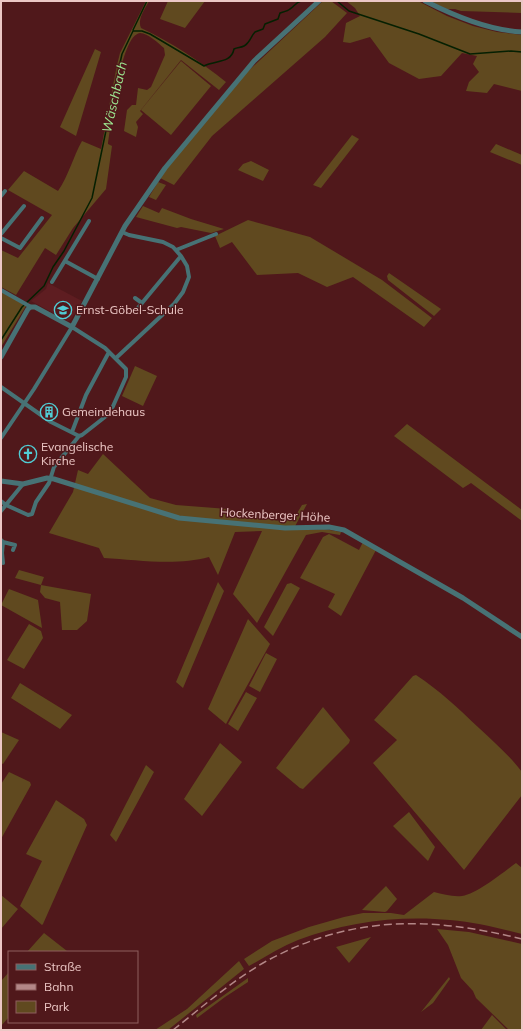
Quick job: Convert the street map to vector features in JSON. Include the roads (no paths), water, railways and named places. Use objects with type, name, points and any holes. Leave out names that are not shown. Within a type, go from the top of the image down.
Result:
[{"type":"street","points":[[1,438],[25,404],[72,327],[122,232],[172,158],[247,69],[319,1]]},
{"type":"street","points":[[425,1],[462,18],[498,28],[522,32]]},
{"type":"street","points":[[1,196],[5,191]]},
{"type":"street","points":[[1,234],[24,206]]},
{"type":"street","points":[[1,238],[20,248],[42,218]]},
{"type":"street","points":[[52,282],[89,221]]},
{"type":"street","points":[[116,358],[171,308],[183,292],[188,282],[189,274],[187,266],[176,250],[163,242],[129,235],[122,232]]},
{"type":"street","points":[[176,250],[216,234]]},
{"type":"street","points":[[137,309],[181,256]]},
{"type":"street","points":[[65,261],[98,279]]},
{"type":"street","points":[[1,290],[72,327],[109,352],[126,368],[127,374],[108,416],[79,436],[57,462],[52,471],[49,483],[36,502],[30,515],[1,502]]},
{"type":"street","points":[[135,298],[142,303]]},
{"type":"street","points":[[1,357],[30,306]]},
{"type":"street","points":[[72,432],[86,395],[109,352]]},
{"type":"street","points":[[1,387],[51,422],[79,436]]},
{"type":"street","points":[[1,481],[23,484],[50,478]]},
{"type":"street","name":"Hockenberger Höhe","points":[[50,478],[179,518],[285,528],[329,527],[344,530],[457,594],[502,623],[522,638]]},
{"type":"street","points":[[1,511],[23,484]]},
{"type":"street","points":[[3,563],[2,541],[15,545],[13,550]]},
{"type":"waterway","points":[[133,30],[147,1]]},
{"type":"waterway","name":"Wäschbach","points":[[1,340],[22,307],[44,286],[92,198],[122,54],[133,31],[142,31],[150,34],[204,66],[230,57],[234,49],[246,45],[252,35],[263,29],[265,24],[278,19],[280,13],[289,10],[301,1]]},
{"type":"waterway","name":"Wäschbach","points":[[337,1],[349,11],[419,34],[470,54],[511,51],[522,52]]},
{"type":"railway","points":[[173,1030],[228,986],[251,970],[295,947],[327,936],[358,928],[390,924],[422,924],[454,926],[488,931],[522,939]]},
{"type":"place","name":"Ernst-Göbel-Schule","points":[[63,310]]},
{"type":"place","name":"Gemeindehaus","points":[[49,412]]},
{"type":"place","name":"Evangelische Kirche","points":[[28,454]]}]
